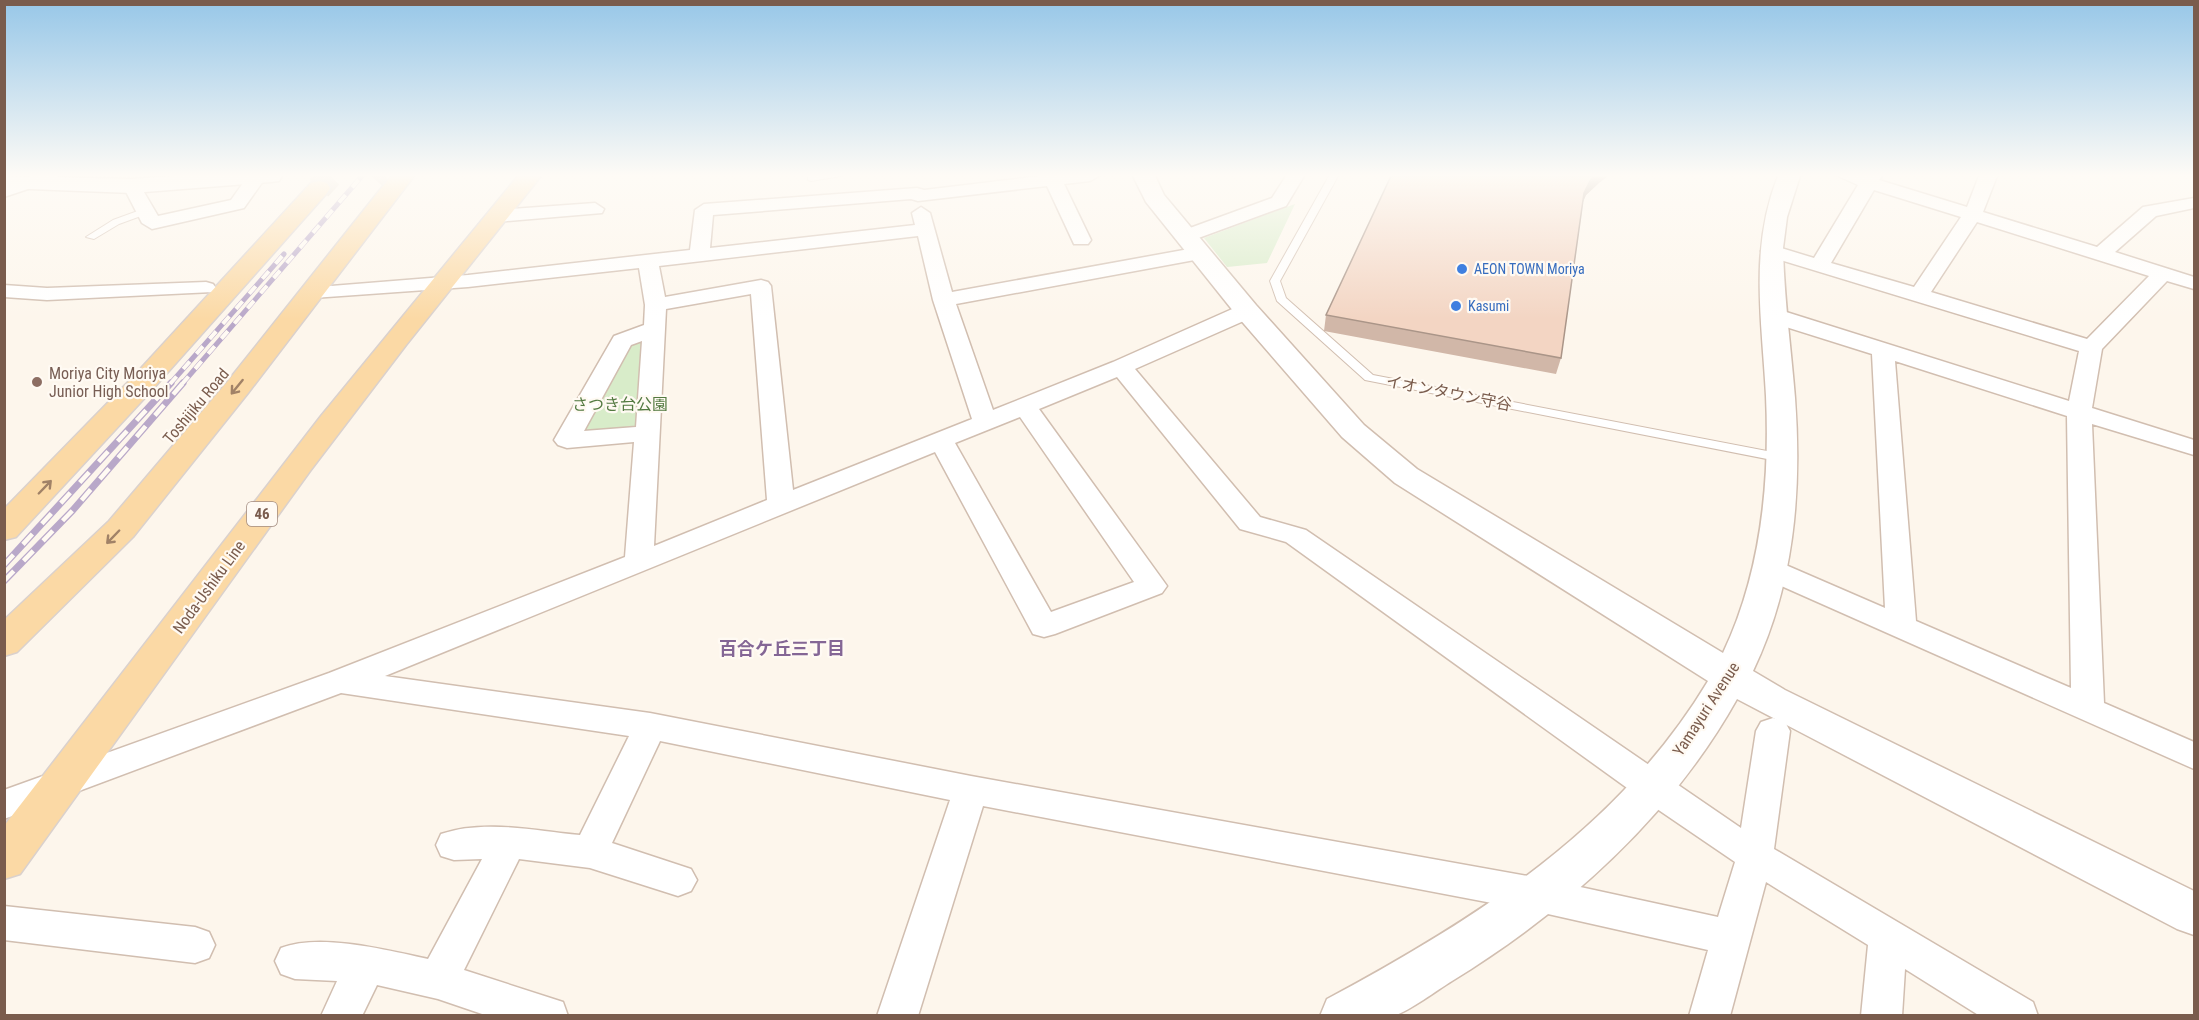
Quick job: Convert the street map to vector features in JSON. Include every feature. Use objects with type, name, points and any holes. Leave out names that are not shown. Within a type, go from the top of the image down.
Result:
[{"type":"main road","points":[[4,498],[270,224]]},
{"type":"main road","points":[[4,529],[142,384],[276,224]]},
{"type":"main road","name":"Toshijiku Road","points":[[4,624],[89,532],[354,224]]},
{"type":"main road","points":[[4,643],[121,528],[313,292],[361,224]]},
{"type":"main road","name":"Noda-Ushiku Line","points":[[4,860],[68,780],[267,507],[490,224]]},
{"type":"street","points":[[699,254],[702,224]]},
{"type":"street","points":[[923,224],[944,300],[985,422]]},
{"type":"street","points":[[1073,224],[1081,240]]},
{"type":"street","points":[[1176,224],[1247,311],[1353,431],[1406,476],[1771,700],[2194,914]]},
{"type":"street","points":[[944,300],[1193,244],[1235,224]]},
{"type":"street","name":"Yamayuri Avenue","points":[[1345,1016],[1429,969],[1539,895],[1653,788],[1731,677],[1752,630],[1771,570],[1779,507],[1782,458],[1772,251],[1776,224]]},
{"type":"street","points":[[1819,266],[1845,224]]},
{"type":"street","points":[[1919,295],[1967,224]]},
{"type":"street","points":[[2004,224],[2194,284]]},
{"type":"street","points":[[2101,254],[2136,224]]},
{"type":"street","points":[[313,292],[444,281],[924,230]]},
{"type":"street","points":[[1772,251],[2091,347]]},
{"type":"street","points":[[639,563],[655,317],[648,260]]},
{"type":"street","points":[[2088,710],[2079,413],[2091,347],[2163,273]]},
{"type":"street","points":[[647,433],[567,440],[622,341],[655,317],[761,286],[781,505]]},
{"type":"street","points":[[4,291],[46,294],[206,288]]},
{"type":"street","points":[[4,805],[340,681],[639,563],[1121,367],[1247,311]]},
{"type":"street","points":[[1774,316],[2194,448]]},
{"type":"street","points":[[1883,351],[1901,625]]},
{"type":"street","points":[[1121,367],[1250,523],[1296,536],[1653,788],[1755,856],[2018,1016]]},
{"type":"street","points":[[941,440],[1044,626],[1152,586],[1025,406]]},
{"type":"street","points":[[1771,570],[1901,625],[2194,756]]},
{"type":"street","points":[[340,681],[650,726],[971,790],[1539,895],[1731,937]]},
{"type":"street","points":[[590,852],[650,726]]},
{"type":"street","points":[[1709,1016],[1755,856],[1773,731]]},
{"type":"street","points":[[897,1016],[971,790]]},
{"type":"street","points":[[438,980],[509,843]]},
{"type":"street","points":[[454,844],[509,843],[590,852],[678,880]]},
{"type":"street","points":[[4,922],[195,945]]},
{"type":"street","points":[[1881,1016],[1888,938]]},
{"type":"street","points":[[295,961],[367,964],[438,980],[548,1016]]},
{"type":"street","points":[[341,1016],[367,964]]},
{"type":"lane","points":[[91,237],[113,224]]},
{"type":"lane","name":"イオンタウン守谷","points":[[1307,224],[1275,281],[1281,299],[1370,378],[1782,458]]},
{"type":"green space","points":[[1243,224],[1286,224],[1267,263],[1227,267],[1204,238]]},
{"type":"green space","name":"さつき台公園","points":[[654,329],[647,433],[567,440],[622,341]]},
{"type":"building","name":"AEON TOWN Moriya","points":[[1369,224],[1580,224],[1561,358],[1326,315]]},
{"type":"railway","points":[[182,384],[321,224]]},
{"type":"railway","points":[[170,384],[284,254]]},
{"type":"railway","points":[[4,565],[171,383]]},
{"type":"railway","points":[[4,581],[73,510],[183,383]]},
{"type":"place","name":"AEON TOWN Moriya","points":[[1462,269]]},
{"type":"place","name":"Kasumi","points":[[1456,306]]},
{"type":"place","name":"Moriya City Moriya Junior High School","points":[[37,382]]},
{"type":"district","name":"百合ケ丘三丁目","points":[[782,648]]}]
